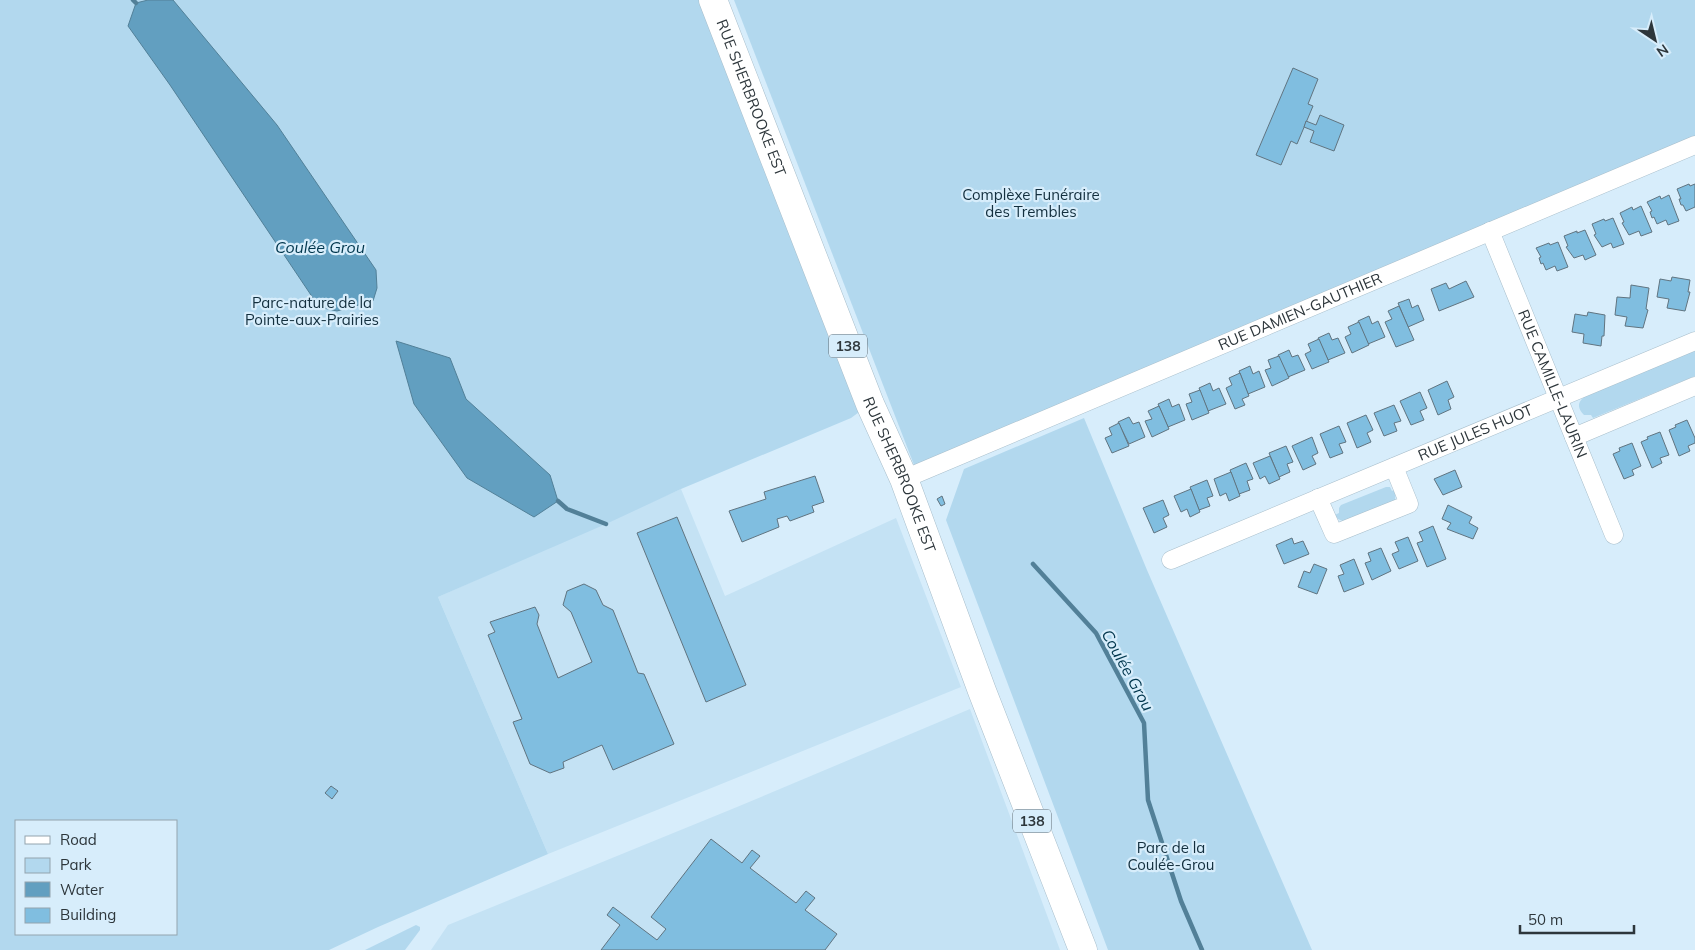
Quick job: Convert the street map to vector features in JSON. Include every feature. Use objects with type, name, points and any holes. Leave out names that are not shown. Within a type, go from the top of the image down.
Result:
[{"type":"main road","name":"RUE SHERBROOKE EST","points":[[713,0],[870,404],[904,479],[982,691],[1083,950]]},
{"type":"street","name":"RUE DAMIEN-GAUTHIER","points":[[904,479],[1695,145]]},
{"type":"street","name":"RUE CAMILLE-LAURIN","points":[[1490,231],[1614,535]]},
{"type":"street","name":"RUE JULES HUOT","points":[[1170,560],[1695,341]]},
{"type":"street","points":[[1574,437],[1695,386]]},
{"type":"street","points":[[1318,498],[1334,534],[1409,504],[1394,466]]},
{"type":"shaded area","points":[[681,489],[725,596],[896,518],[961,687],[548,854],[438,597]]},
{"type":"shaded area","points":[[970,709],[1060,950],[431,950],[448,925]]},
{"type":"green space","name":"Parc-nature de la Pointe-aux-Prairies","points":[[0,0],[713,0],[870,404],[851,418],[681,489],[606,524],[438,597],[548,854],[329,950],[0,950]]},
{"type":"green space","name":"Complèxe Funéraire des Trembles","points":[[734,0],[1695,0],[1695,142],[916,470]]},
{"type":"green space","points":[[1695,347],[1695,376],[1593,418],[1591,415],[1584,415],[1580,411],[1579,404],[1583,398],[1582,395]]},
{"type":"green space","name":"Parc de la Coulée-Grou","points":[[1084,418],[1147,570],[1312,950],[1108,950],[946,520],[964,469]]},
{"type":"green space","points":[[1390,487],[1392,491],[1396,489],[1395,500],[1345,522],[1338,519],[1335,515],[1339,513],[1341,505]]},
{"type":"green space","points":[[416,925],[420,927],[420,930],[405,950],[365,950]]},
{"type":"water","name":"Coulée Grou","points":[[148,0],[173,0],[277,125],[376,270],[377,288],[373,301],[337,311],[319,307],[170,85],[128,26],[136,3]]},
{"type":"water","points":[[396,341],[450,358],[466,399],[550,475],[558,501],[534,517],[467,478],[414,404]]},
{"type":"building","points":[[1293,68],[1318,79],[1308,104],[1313,106],[1297,144],[1291,141],[1281,165],[1256,155]]},
{"type":"building","points":[[1320,115],[1344,125],[1334,151],[1310,142],[1314,131],[1304,127],[1306,121],[1316,125]]},
{"type":"building","points":[[1689,184],[1690,186],[1695,184],[1695,207],[1686,211],[1683,205],[1681,205],[1677,189]]},
{"type":"building","points":[[1669,195],[1679,221],[1668,225],[1666,220],[1657,224],[1654,217],[1652,218],[1650,212],[1652,211],[1647,202],[1660,196],[1661,199]]},
{"type":"building","points":[[1641,206],[1652,232],[1641,236],[1639,231],[1629,235],[1622,223],[1624,222],[1620,213],[1632,207],[1633,210]]},
{"type":"building","points":[[1613,218],[1624,244],[1613,248],[1611,243],[1602,247],[1594,235],[1596,234],[1592,224],[1604,219],[1605,221]]},
{"type":"building","points":[[1585,230],[1596,255],[1585,260],[1583,255],[1574,258],[1566,247],[1568,246],[1564,236]]},
{"type":"building","points":[[1558,242],[1568,267],[1557,271],[1555,266],[1546,270],[1543,263],[1541,264],[1539,258],[1541,257],[1536,248]]},
{"type":"building","points":[[1672,277],[1690,280],[1688,292],[1690,292],[1685,311],[1667,308],[1669,299],[1657,297],[1660,279],[1671,281]]},
{"type":"building","points":[[1466,281],[1474,297],[1439,311],[1431,289],[1446,283],[1449,289]]},
{"type":"building","points":[[1631,285],[1649,288],[1646,309],[1648,310],[1643,328],[1625,326],[1627,317],[1615,315],[1617,297],[1630,298]]},
{"type":"building","points":[[1409,299],[1412,308],[1418,305],[1424,320],[1408,327],[1398,303]]},
{"type":"building","points":[[1399,306],[1414,340],[1396,347],[1385,322],[1392,319],[1388,311]]},
{"type":"building","points":[[1588,312],[1605,315],[1604,336],[1602,336],[1601,346],[1583,343],[1584,334],[1572,332],[1575,314],[1587,316]]},
{"type":"building","points":[[1369,316],[1372,324],[1378,321],[1385,337],[1368,344],[1358,321]]},
{"type":"building","points":[[1359,322],[1369,345],[1352,353],[1345,337],[1351,334],[1348,327]]},
{"type":"building","points":[[1329,333],[1332,340],[1338,338],[1345,353],[1328,360],[1318,338]]},
{"type":"building","points":[[1319,339],[1329,362],[1312,369],[1305,354],[1311,351],[1308,344]]},
{"type":"building","points":[[1289,350],[1292,357],[1298,355],[1305,370],[1288,377],[1278,355]]},
{"type":"building","points":[[1279,356],[1289,378],[1272,386],[1265,370],[1271,368],[1268,360]]},
{"type":"building","points":[[1250,366],[1253,374],[1259,371],[1265,387],[1248,394],[1239,371]]},
{"type":"building","points":[[1240,373],[1249,396],[1242,399],[1245,405],[1235,409],[1226,388],[1232,385],[1229,378]]},
{"type":"building","points":[[1447,381],[1454,397],[1448,400],[1451,409],[1438,415],[1428,390]]},
{"type":"building","points":[[1210,383],[1213,391],[1219,388],[1226,404],[1208,411],[1199,388]]},
{"type":"building","points":[[1200,390],[1209,413],[1192,420],[1186,404],[1192,402],[1189,394]]},
{"type":"building","points":[[1420,392],[1427,408],[1420,411],[1424,420],[1411,425],[1400,401]]},
{"type":"building","points":[[1169,399],[1172,407],[1179,404],[1185,420],[1168,427],[1158,404]]},
{"type":"building","points":[[1394,405],[1401,421],[1394,423],[1397,431],[1384,436],[1374,413]]},
{"type":"building","points":[[1159,406],[1169,429],[1152,437],[1145,421],[1152,419],[1148,411]]},
{"type":"building","points":[[1366,415],[1373,430],[1367,433],[1371,442],[1357,448],[1347,423]]},
{"type":"building","points":[[1129,417],[1133,424],[1139,422],[1145,437],[1129,444],[1118,422]]},
{"type":"building","points":[[1687,420],[1695,438],[1695,443],[1688,446],[1690,451],[1679,456],[1669,430]]},
{"type":"building","points":[[1119,423],[1129,446],[1112,453],[1105,438],[1112,435],[1109,428]]},
{"type":"building","points":[[1339,426],[1346,442],[1339,444],[1343,453],[1330,458],[1320,434]]},
{"type":"building","points":[[1660,432],[1669,455],[1660,458],[1662,463],[1652,468],[1641,442],[1648,439],[1647,437]]},
{"type":"building","points":[[1312,437],[1318,453],[1312,456],[1316,464],[1303,470],[1292,446]]},
{"type":"building","points":[[1632,443],[1641,466],[1632,470],[1634,475],[1624,479],[1613,454],[1620,451],[1619,448]]},
{"type":"building","points":[[1286,446],[1293,462],[1287,464],[1290,472],[1279,477],[1269,453]]},
{"type":"building","points":[[1270,456],[1280,479],[1269,484],[1265,476],[1260,479],[1253,463]]},
{"type":"building","points":[[1246,463],[1253,479],[1247,481],[1250,490],[1239,494],[1230,470]]},
{"type":"building","points":[[1455,470],[1462,487],[1443,495],[1434,479]]},
{"type":"building","points":[[1231,472],[1240,496],[1229,501],[1226,493],[1220,496],[1214,479]]},
{"type":"building","points":[[815,476],[824,502],[812,506],[814,512],[790,521],[787,516],[777,519],[779,527],[742,542],[729,511],[766,499],[764,492]]},
{"type":"building","points":[[1207,480],[1213,496],[1207,498],[1210,506],[1199,510],[1190,487]]},
{"type":"building","points":[[1191,489],[1200,512],[1190,517],[1187,509],[1181,512],[1174,496]]},
{"type":"building","points":[[942,496],[945,504],[941,506],[937,499]]},
{"type":"building","points":[[1163,500],[1169,515],[1163,518],[1167,527],[1154,533],[1143,508]]},
{"type":"building","points":[[1448,505],[1472,517],[1469,523],[1478,528],[1473,539],[1447,529],[1451,523],[1442,519]]},
{"type":"building","points":[[677,517],[746,685],[706,702],[637,533]]},
{"type":"building","points":[[1433,526],[1446,559],[1427,567],[1417,543],[1423,541],[1419,532]]},
{"type":"building","points":[[1408,537],[1418,561],[1399,569],[1392,554],[1399,551],[1395,542]]},
{"type":"building","points":[[1292,538],[1294,544],[1303,541],[1309,554],[1284,564],[1276,545]]},
{"type":"building","points":[[1381,548],[1391,571],[1372,580],[1365,563],[1371,561],[1368,553]]},
{"type":"building","points":[[1354,559],[1364,584],[1344,592],[1338,576],[1344,574],[1340,565]]},
{"type":"building","points":[[1314,564],[1327,569],[1317,594],[1298,587],[1304,571],[1310,573]]},
{"type":"building","points":[[584,584],[596,590],[603,605],[613,610],[638,673],[644,674],[674,744],[613,770],[602,745],[563,762],[564,768],[550,773],[530,764],[513,722],[522,719],[488,635],[495,632],[490,622],[535,607],[539,615],[537,624],[558,678],[592,662],[571,612],[563,605],[567,591]]},
{"type":"building","points":[[331,786],[338,791],[332,799],[325,793]]},
{"type":"building","points":[[711,839],[742,863],[752,850],[760,856],[750,868],[796,903],[806,891],[815,898],[805,910],[837,934],[825,950],[601,950],[620,925],[607,915],[613,907],[657,940],[666,929],[651,917]]},
{"type":"waterway","name":"Coulée Grou","points":[[133,0],[136,3]]},
{"type":"waterway","name":"Coulée Grou","points":[[558,501],[567,509],[606,524]]},
{"type":"waterway","name":"Coulée Grou","points":[[1033,564],[1096,633],[1144,723],[1148,800],[1181,901],[1202,950]]}]
